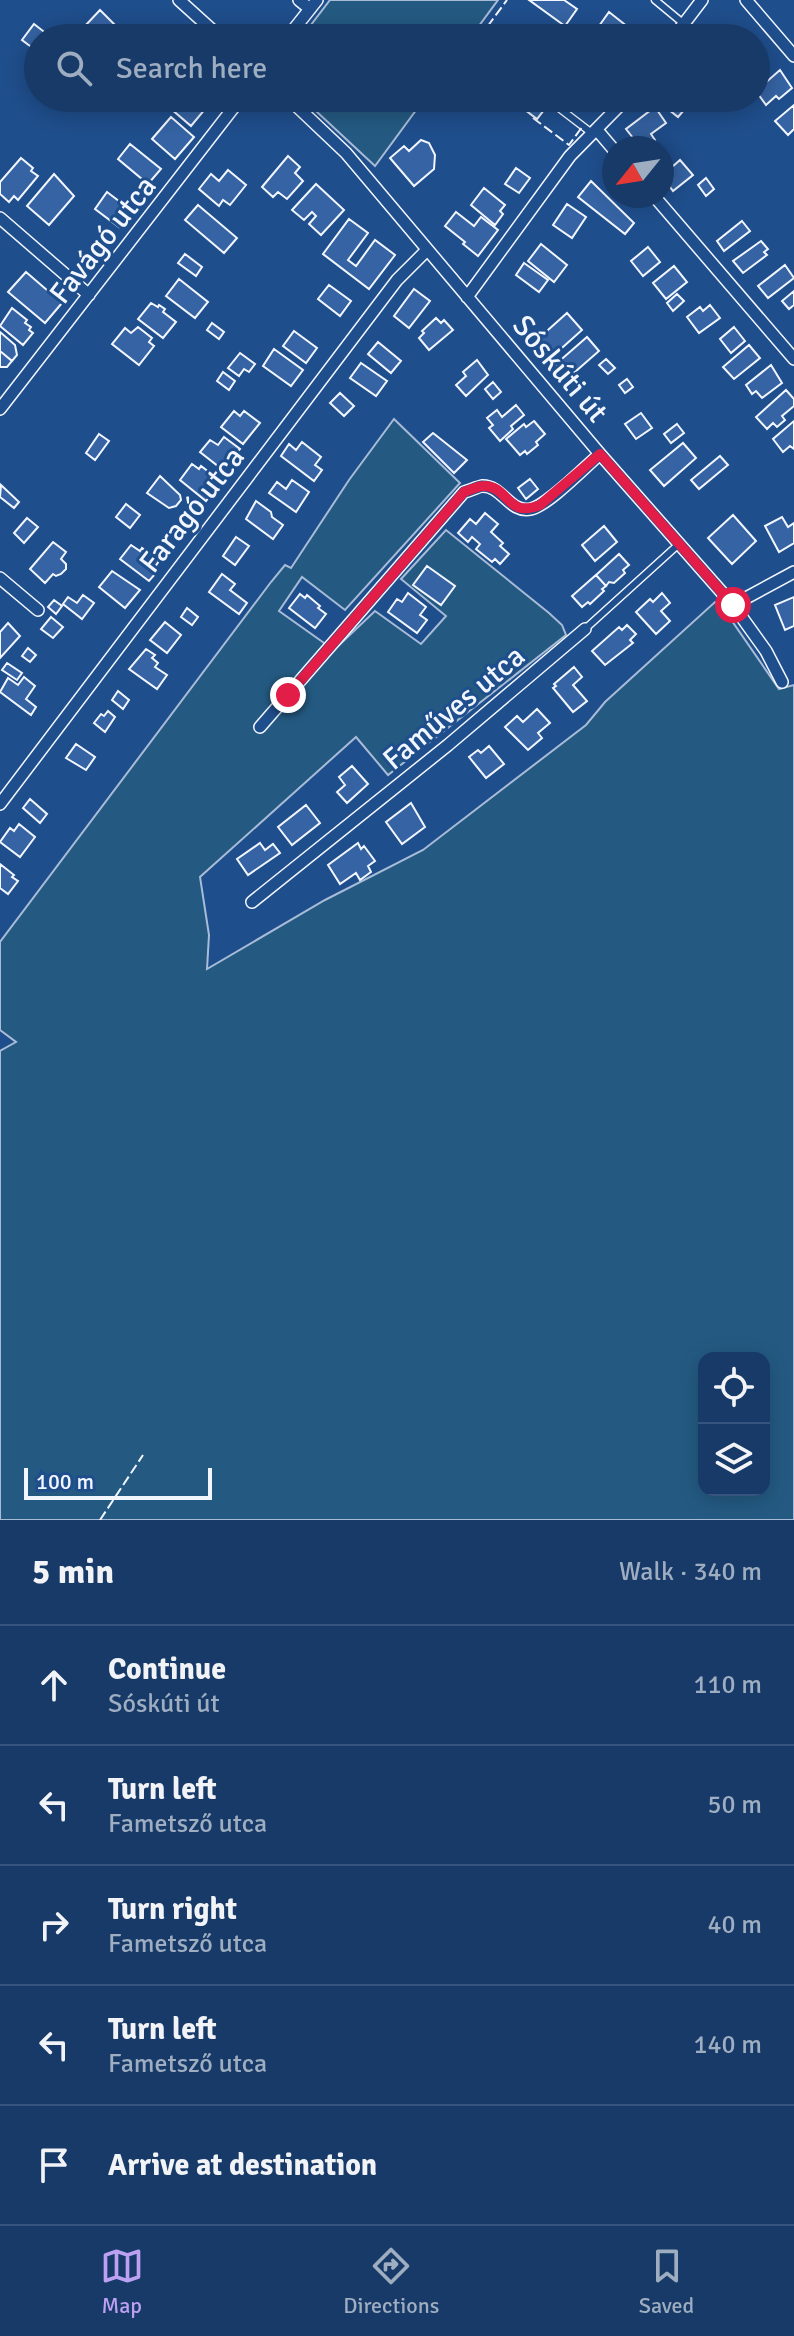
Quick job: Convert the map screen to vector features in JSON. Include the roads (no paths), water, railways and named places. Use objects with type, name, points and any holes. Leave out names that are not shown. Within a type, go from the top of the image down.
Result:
[{"type":"street","points":[[179,0],[206,24]]},
{"type":"street","points":[[298,24],[313,4],[299,0]]},
{"type":"street","points":[[684,24],[701,0]]},
{"type":"street","points":[[746,0],[767,24]]},
{"type":"street","points":[[770,28],[794,56]]},
{"type":"street","name":"Favágó utca","points":[[0,409],[230,112]]},
{"type":"street","name":"Sóskúti út","points":[[303,112],[346,153],[600,454],[733,605],[766,651],[782,682]]},
{"type":"street","points":[[467,297],[570,156],[614,112]]},
{"type":"street","points":[[595,132],[602,139]]},
{"type":"street","points":[[664,208],[794,359]]},
{"type":"street","points":[[0,218],[89,295]]},
{"type":"street","name":"Faragó utca","points":[[0,804],[397,280],[427,250]]},
{"type":"street","points":[[260,727],[464,492],[483,486],[496,490],[516,508],[528,510],[540,505],[600,454]]},
{"type":"street","points":[[733,605],[794,572]]},
{"type":"street","points":[[0,578],[38,610]]},
{"type":"street","name":"Faműves utca","points":[[252,902],[448,745],[585,629]]},
{"type":"lane","points":[[655,0],[684,24]]},
{"type":"lane","points":[[566,112],[595,132]]},
{"type":"lane","name":"Faműves utca","points":[[585,629],[680,543]]}]
